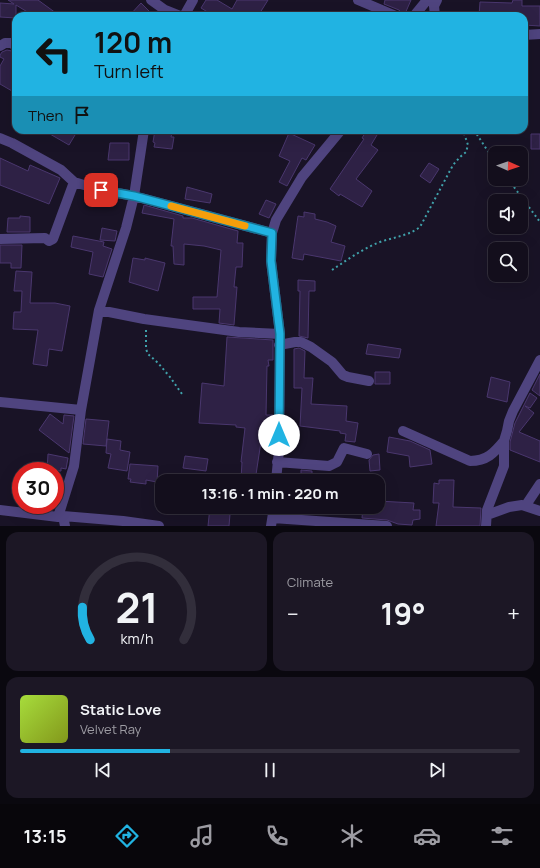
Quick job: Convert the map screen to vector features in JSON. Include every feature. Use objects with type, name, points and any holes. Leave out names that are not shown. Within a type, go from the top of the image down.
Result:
[{"type":"street","points":[[151,0],[170,12]]},
{"type":"street","points":[[186,12],[193,0]]},
{"type":"street","points":[[358,0],[372,11]]},
{"type":"street","points":[[417,12],[427,0]]},
{"type":"street","points":[[435,12],[434,6],[437,0]]},
{"type":"street","points":[[528,35],[540,34]]},
{"type":"street","points":[[0,46],[5,43],[12,44]]},
{"type":"street","points":[[62,520],[74,466],[81,410],[99,310],[126,228],[134,196],[143,134]]},
{"type":"street","points":[[276,474],[279,450],[280,334],[271,261],[272,233],[276,220],[302,177],[338,134]]},
{"type":"street","points":[[0,138],[12,143],[60,170],[74,182],[101,190],[134,196],[272,233]]},
{"type":"street","points":[[0,239],[45,238],[49,241],[53,239],[74,182]]},
{"type":"street","points":[[99,310],[144,319],[239,332],[280,334]]},
{"type":"street","points":[[279,345],[301,342],[311,347],[332,362],[343,375],[369,381]]},
{"type":"street","points":[[486,526],[486,510],[504,466],[504,441],[512,411],[540,360]]},
{"type":"street","points":[[0,402],[81,410]]},
{"type":"street","points":[[403,431],[470,460],[476,461],[493,454],[504,441]]},
{"type":"street","points":[[277,462],[329,466],[338,462],[344,448],[367,454]]},
{"type":"street","points":[[526,505],[540,484]]},
{"type":"street","points":[[486,515],[509,507],[526,505],[540,510]]},
{"type":"street","points":[[0,510],[62,520],[123,521],[159,526]]},
{"type":"street","points":[[272,522],[387,526]]},
{"type":"path","points":[[332,270],[354,255],[375,244],[413,232],[420,227],[453,165],[466,152],[468,140],[465,134]]},
{"type":"path","points":[[477,134],[488,151]]},
{"type":"path","points":[[513,186],[540,222]]},
{"type":"path","points":[[144,319],[146,349],[148,354],[162,368],[182,394]]},
{"type":"building","points":[[8,0],[38,0],[54,12],[27,12],[16,5],[16,12],[12,12],[12,18],[0,17],[0,3],[14,4]]},
{"type":"building","points":[[206,0],[217,0],[232,9],[237,0],[268,0],[260,12],[208,12],[201,8]]},
{"type":"building","points":[[385,0],[411,0],[406,12],[401,12],[384,4]]},
{"type":"building","points":[[513,0],[522,0],[522,6],[540,6],[540,26],[528,25],[528,12],[479,12],[480,2],[512,3]]},
{"type":"building","points":[[141,3],[150,12],[133,12]]},
{"type":"building","points":[[7,50],[12,51],[12,91],[0,84],[0,66],[4,59],[0,57],[2,52]]},
{"type":"building","points":[[50,134],[76,134],[69,145]]},
{"type":"building","points":[[154,134],[172,134],[171,137],[174,137],[172,149],[154,147],[155,143],[153,142]]},
{"type":"building","points":[[289,134],[315,145],[306,160],[302,158],[287,186],[279,182],[290,161],[279,156]]},
{"type":"building","points":[[364,134],[378,134],[371,145],[378,150],[356,179],[372,191],[362,207],[340,194],[339,196],[330,189],[364,139],[362,138]]},
{"type":"building","points":[[531,134],[540,134],[540,149],[531,149]]},
{"type":"building","points":[[110,143],[129,143],[129,160],[108,160]]},
{"type":"building","points":[[0,158],[28,171],[30,165],[60,178],[49,204],[0,185]]},
{"type":"building","points":[[429,163],[439,169],[430,183],[420,176]]},
{"type":"building","points":[[187,187],[212,194],[210,203],[185,199]]},
{"type":"building","points":[[266,200],[276,204],[269,218],[259,214]]},
{"type":"building","points":[[144,205],[183,216],[183,218],[192,218],[238,231],[237,243],[243,243],[242,267],[236,267],[234,287],[237,287],[234,325],[219,323],[220,309],[193,309],[193,297],[217,297],[221,250],[204,246],[184,244],[184,265],[174,264],[173,246],[171,246],[174,219],[142,213]]},
{"type":"building","points":[[304,212],[315,214],[315,219],[336,226],[331,242],[345,246],[341,261],[304,254],[303,260],[292,258],[298,216],[304,217]]},
{"type":"building","points":[[20,216],[30,217],[30,232],[7,232],[8,218],[20,218]]},
{"type":"building","points":[[102,228],[117,231],[115,241],[100,240]]},
{"type":"building","points":[[73,236],[104,242],[103,246],[112,249],[103,277],[89,274],[93,252],[71,247]]},
{"type":"building","points":[[0,245],[22,245],[21,268],[11,268],[11,263],[0,263]]},
{"type":"building","points":[[133,258],[145,260],[145,258],[165,263],[158,291],[129,282]]},
{"type":"building","points":[[16,271],[32,272],[30,303],[55,303],[70,306],[62,351],[49,349],[47,366],[33,364],[38,330],[13,329],[14,312],[21,312],[22,291],[14,291]]},
{"type":"building","points":[[298,280],[315,281],[315,291],[309,291],[308,338],[299,336],[300,291],[298,291]]},
{"type":"building","points":[[227,337],[273,340],[273,360],[268,360],[269,366],[267,366],[266,415],[273,415],[273,436],[262,435],[256,474],[241,474],[241,462],[245,428],[236,427],[236,425],[199,423],[202,383],[224,386]]},
{"type":"building","points":[[368,344],[401,349],[399,358],[366,354]]},
{"type":"building","points":[[299,348],[305,351],[304,378],[313,378],[311,404],[347,406],[346,421],[358,423],[355,442],[345,441],[346,434],[340,433],[340,431],[300,426],[302,388],[294,388],[294,349]]},
{"type":"building","points":[[375,372],[390,372],[390,384],[375,384]]},
{"type":"building","points":[[540,374],[540,396],[532,390]]},
{"type":"building","points":[[491,377],[510,382],[507,402],[487,397]]},
{"type":"building","points":[[530,393],[537,398],[530,408],[525,406],[534,413],[519,432],[540,441],[540,462],[510,450],[510,442],[515,423]]},
{"type":"building","points":[[50,414],[63,424],[64,415],[74,416],[69,453],[39,430]]},
{"type":"building","points":[[86,419],[109,421],[106,446],[83,444]]},
{"type":"building","points":[[286,426],[299,428],[298,438],[286,438]]},
{"type":"building","points":[[389,437],[410,441],[430,450],[432,464],[410,467],[409,456],[387,452]]},
{"type":"building","points":[[107,439],[121,441],[120,450],[130,452],[127,471],[108,468],[111,454],[106,453]]},
{"type":"building","points":[[48,454],[68,458],[66,469],[64,469],[64,462],[48,462]]},
{"type":"building","points":[[379,454],[380,470],[370,471],[369,460],[373,455]]},
{"type":"building","points":[[185,456],[208,459],[206,471],[183,468]]},
{"type":"building","points":[[130,464],[158,466],[158,474],[155,474],[155,482],[146,480],[146,484],[130,482],[131,479],[128,479]]},
{"type":"building","points":[[301,470],[312,471],[312,474],[301,474]]},
{"type":"building","points":[[439,480],[454,480],[453,507],[481,508],[480,526],[436,526],[439,503],[433,503],[434,483],[439,484]]},
{"type":"building","points":[[385,501],[414,503],[413,510],[420,510],[420,519],[413,520],[412,525],[398,524],[387,520],[362,518],[362,514],[385,514]]},
{"type":"building","points":[[209,514],[230,514],[229,526],[208,526]]},
{"type":"slow traffic","points":[[171,206],[245,226]]},
{"type":"route","points":[[101,190],[134,196],[272,233],[271,261],[280,334],[279,435]]}]
